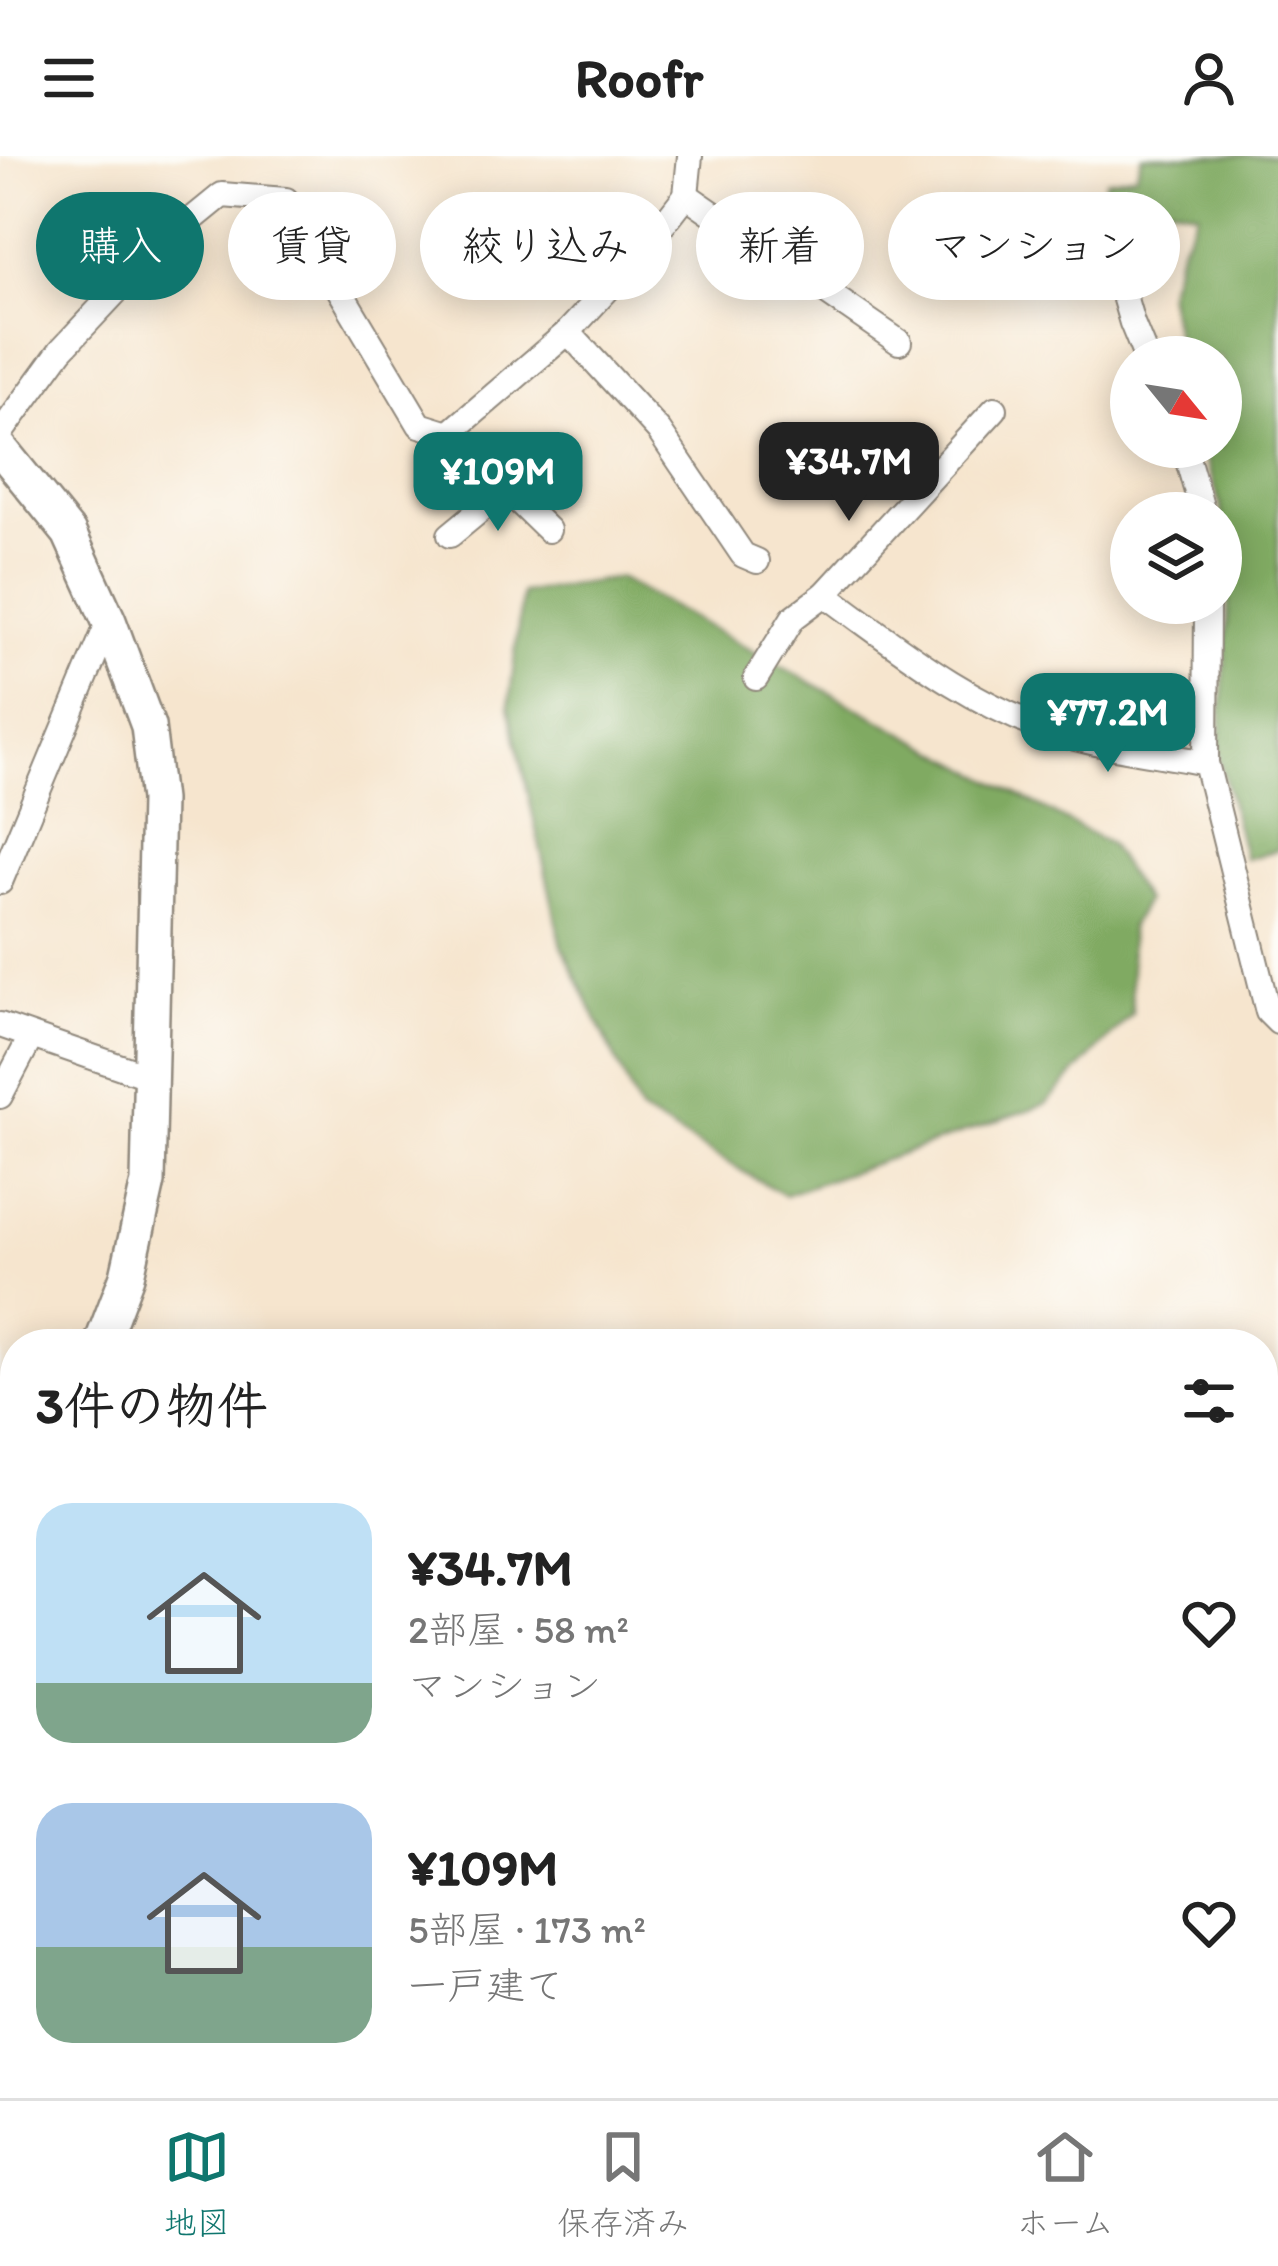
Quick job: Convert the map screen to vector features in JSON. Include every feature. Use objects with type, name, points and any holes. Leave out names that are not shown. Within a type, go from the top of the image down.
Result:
[{"type":"street","points":[[448,434],[568,332],[640,254],[686,195],[690,156]]},
{"type":"street","points":[[0,434],[61,350],[157,248],[222,195],[286,200],[420,425],[448,434],[548,530]]},
{"type":"street","points":[[686,195],[899,343]]},
{"type":"street","points":[[1125,300],[1137,336]]},
{"type":"street","points":[[568,332],[659,431],[743,555],[758,561]]},
{"type":"street","points":[[756,678],[793,618],[825,594],[995,409]]},
{"type":"street","points":[[0,448],[69,533],[109,620],[148,726],[157,800],[148,1182],[127,1276],[106,1329]]},
{"type":"street","points":[[450,535],[507,488]]},
{"type":"street","points":[[825,594],[938,677],[1019,718],[1062,735],[1206,763]]},
{"type":"street","points":[[0,882],[109,620]]},
{"type":"street","points":[[1207,624],[1206,763],[1268,1012],[1278,1022]]},
{"type":"street","points":[[0,1025],[150,1077]]},
{"type":"street","points":[[0,1096],[31,1037]]},
{"type":"green space","points":[[1142,156],[1278,156],[1278,850],[1245,859],[1219,757],[1227,624],[1242,624],[1242,492],[1216,492],[1208,468],[1242,468],[1242,336],[1175,336],[1169,300],[1180,300],[1180,250],[1198,212],[1180,208],[1180,192],[1102,192],[1106,180],[1136,174]]},
{"type":"green space","points":[[618,578],[1109,844],[1145,901],[1130,927],[1132,1014],[1046,1104],[784,1195],[640,1112],[562,946],[509,707],[522,593]]}]
